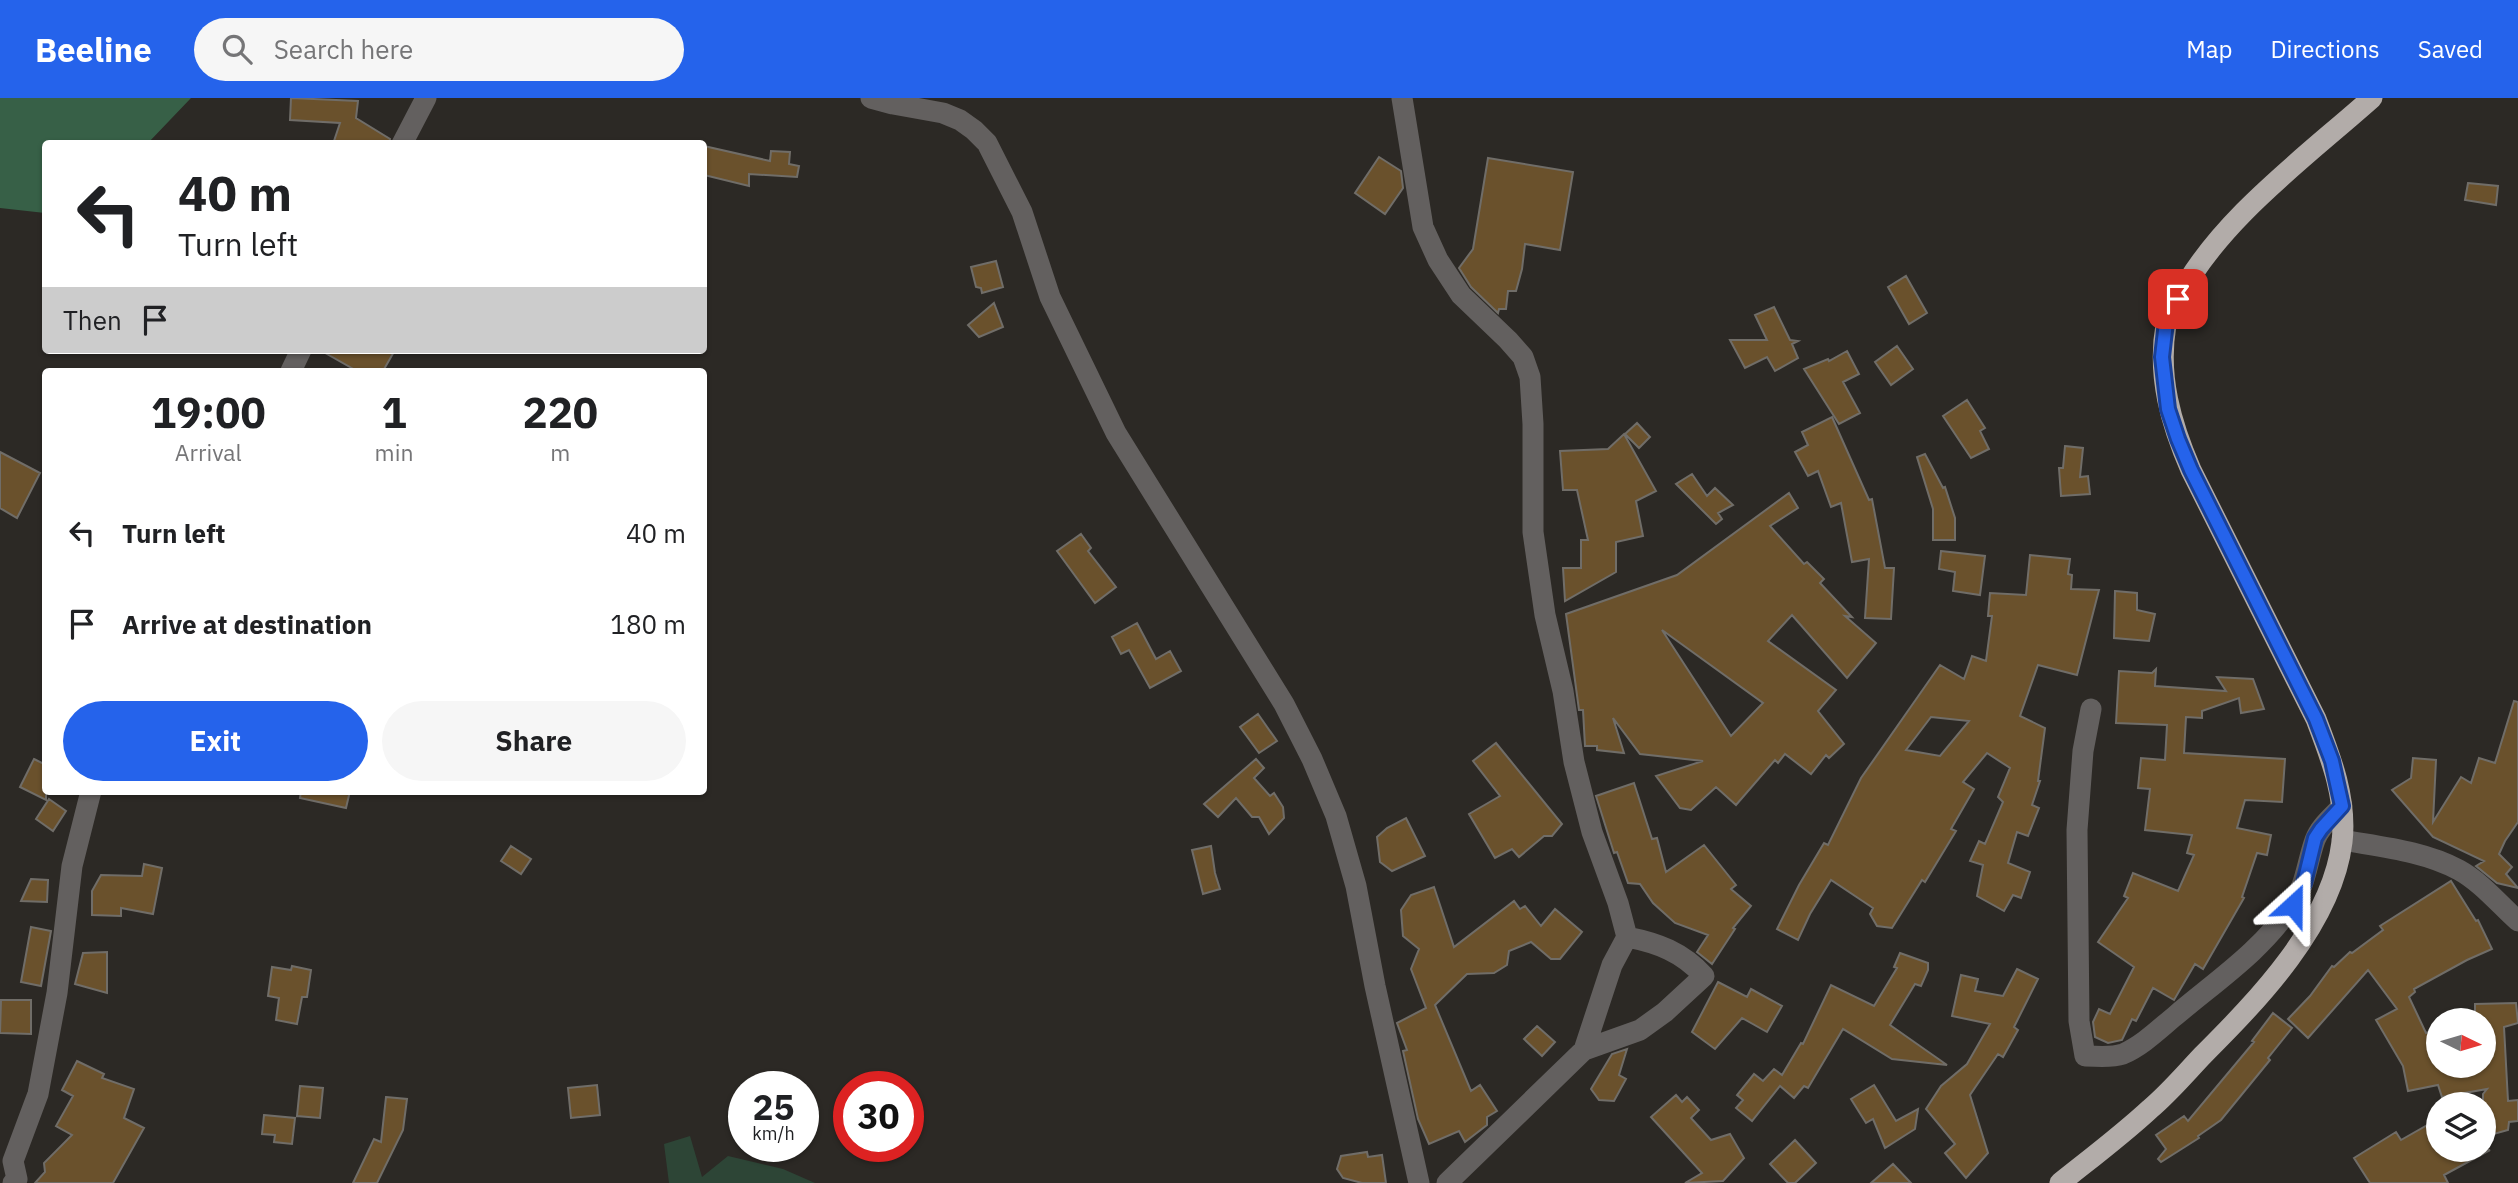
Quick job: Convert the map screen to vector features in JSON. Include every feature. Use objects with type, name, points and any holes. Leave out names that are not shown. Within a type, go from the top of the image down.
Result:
[{"type":"highway","points":[[2060,1183],[2151,1109],[2237,1021],[2272,981],[2299,943],[2326,896],[2337,868],[2342,840],[2342,806],[2332,761],[2316,719],[2191,470],[2168,409],[2162,357],[2166,322],[2189,277],[2215,244],[2256,200],[2372,98]]},
{"type":"street","points":[[404,140],[426,98]]},
{"type":"street","points":[[871,98],[943,113],[967,125],[987,143],[1021,212],[1050,297],[1116,433],[1290,715],[1336,816],[1356,886],[1419,1183]]},
{"type":"street","points":[[1402,98],[1423,228],[1438,260],[1461,295],[1516,348],[1523,357],[1530,377],[1533,532],[1545,615],[1563,691],[1577,774],[1592,832],[1618,903],[1627,937],[1612,965],[1584,1049]]},
{"type":"street","points":[[2091,709],[2083,751],[2077,830],[2079,1021],[2085,1056],[2120,1055],[2142,1044],[2269,936],[2293,905],[2304,883],[2315,838],[2342,806]]},
{"type":"street","points":[[13,1183],[18,1180],[13,1161],[38,1094],[57,993],[72,866],[90,795]]},
{"type":"street","points":[[2342,840],[2409,852],[2440,861],[2462,872],[2518,921]]},
{"type":"street","points":[[1447,1183],[1584,1049],[1640,1030],[1665,1012],[1704,976],[1677,953],[1657,943],[1627,937]]},
{"type":"green space","points":[[0,98],[191,98],[151,140],[42,140],[42,213],[0,208]]},
{"type":"green space","points":[[690,1136],[702,1177],[728,1156],[728,1162],[753,1162],[783,1169],[815,1183],[669,1183],[664,1144]]},
{"type":"building","points":[[291,98],[358,101],[356,118],[390,139],[334,140],[340,123],[290,120]]},
{"type":"building","points":[[707,147],[770,161],[771,151],[790,152],[789,164],[799,166],[797,177],[749,174],[749,186],[707,176]]},
{"type":"building","points":[[1379,157],[1401,171],[1403,188],[1385,214],[1355,193]]},
{"type":"building","points":[[1488,158],[1573,172],[1560,250],[1525,244],[1516,291],[1508,291],[1506,309],[1499,309],[1498,313],[1471,287],[1459,268],[1473,249]]},
{"type":"building","points":[[2468,183],[2498,186],[2496,205],[2465,200]]},
{"type":"building","points":[[996,261],[1003,287],[982,293],[981,288],[976,287],[971,267]]},
{"type":"building","points":[[1906,276],[1927,313],[1909,324],[1888,287]]},
{"type":"building","points":[[994,303],[1003,327],[979,337],[968,325]]},
{"type":"building","points":[[1774,307],[1790,340],[1798,341],[1792,344],[1798,358],[1775,371],[1767,357],[1745,368],[1730,340],[1767,340],[1755,315]]},
{"type":"building","points":[[1897,346],[1913,369],[1891,385],[1875,362]]},
{"type":"building","points":[[1847,351],[1859,374],[1843,382],[1860,413],[1839,424],[1804,369],[1828,359],[1829,361]]},
{"type":"building","points":[[327,354],[393,354],[385,368],[352,368]]},
{"type":"building","points":[[1967,400],[1985,428],[1980,431],[1989,449],[1971,458],[1943,416]]},
{"type":"building","points":[[1832,417],[1869,500],[1872,499],[1885,568],[1894,568],[1891,619],[1865,618],[1869,559],[1852,562],[1841,503],[1831,507],[1818,471],[1808,476],[1795,452],[1808,445],[1802,432]]},
{"type":"building","points":[[1637,423],[1650,437],[1639,448],[1625,434]]},
{"type":"building","points":[[1624,434],[1656,491],[1636,501],[1643,536],[1616,542],[1616,572],[1565,601],[1563,568],[1581,568],[1581,540],[1588,540],[1577,490],[1563,490],[1560,451],[1608,449]]},
{"type":"building","points":[[2065,446],[2083,448],[2080,477],[2088,476],[2090,494],[2061,496],[2059,468],[2063,468]]},
{"type":"building","points":[[0,452],[40,473],[17,518],[0,508]]},
{"type":"building","points":[[1925,454],[1943,488],[1945,487],[1955,518],[1955,540],[1933,540],[1933,509],[1917,457]]},
{"type":"building","points":[[1692,474],[1707,496],[1715,488],[1733,505],[1718,513],[1722,519],[1716,524],[1676,484]]},
{"type":"building","points":[[1789,493],[1798,508],[1770,526],[1804,564],[1807,562],[1824,579],[1820,583],[1852,617],[1845,616],[1876,643],[1847,678],[1792,615],[1768,641],[1836,690],[1818,711],[1844,744],[1829,758],[1826,755],[1811,774],[1785,754],[1778,763],[1775,760],[1736,805],[1716,787],[1691,810],[1680,808],[1656,776],[1703,761],[1640,754],[1613,718],[1624,753],[1597,750],[1597,746],[1585,746],[1583,710],[1579,710],[1566,614],[1677,575]],"holes":[[[1662,630],[1763,703],[1731,736]]]},
{"type":"building","points":[[1081,534],[1091,548],[1088,551],[1116,587],[1095,603],[1057,551]]},
{"type":"building","points":[[1941,551],[1985,556],[1980,595],[1953,591],[1955,572],[1939,569]]},
{"type":"building","points":[[2030,555],[2070,559],[2068,574],[2072,575],[2071,589],[2099,590],[2077,675],[2038,665],[2020,716],[2045,728],[2040,781],[2032,805],[2039,808],[2028,836],[2017,832],[2008,863],[2030,872],[2021,898],[2013,895],[2004,911],[1977,896],[1983,865],[1970,861],[1979,841],[1985,844],[2003,802],[1998,797],[2010,768],[1987,753],[1963,782],[1974,789],[1951,829],[1956,831],[1925,882],[1922,880],[1892,928],[1877,926],[1870,914],[1873,908],[1831,880],[1798,940],[1777,929],[1824,843],[1828,845],[1861,778],[1940,665],[1964,679],[1972,656],[1986,661],[1992,616],[1988,616],[1990,593],[2026,595]],"holes":[[[1931,717],[1969,721],[1940,756],[1906,750]]]},
{"type":"building","points":[[2115,591],[2137,593],[2137,610],[2155,614],[2149,641],[2114,638]]},
{"type":"building","points":[[1137,623],[1156,659],[1170,651],[1181,671],[1150,688],[1129,650],[1121,654],[1112,637]]},
{"type":"building","points":[[2156,669],[2155,686],[2226,691],[2217,677],[2253,679],[2264,709],[2241,713],[2239,698],[2202,711],[2202,718],[2186,717],[2184,753],[2285,759],[2282,802],[2245,800],[2237,828],[2271,835],[2267,855],[2257,853],[2242,897],[2244,898],[2203,969],[2195,964],[2174,1000],[2153,988],[2136,1021],[2132,1019],[2122,1040],[2108,1043],[2095,1037],[2093,1022],[2099,1009],[2110,1014],[2134,967],[2098,942],[2128,898],[2124,896],[2133,873],[2178,891],[2194,855],[2187,853],[2192,835],[2145,830],[2150,789],[2138,788],[2141,758],[2165,760],[2167,725],[2116,723],[2119,671],[2152,673]]},
{"type":"building","points":[[2514,701],[2518,702],[2518,822],[2499,854],[2512,867],[2506,874],[2518,888],[2497,883],[2476,866],[2484,861],[2433,837],[2392,790],[2411,778],[2413,758],[2436,760],[2433,822],[2461,777],[2471,783],[2479,758],[2495,763]]},
{"type":"building","points":[[1258,714],[1277,741],[1259,753],[1240,727]]},
{"type":"building","points":[[1496,743],[1562,824],[1552,836],[1544,836],[1519,857],[1512,849],[1495,858],[1469,814],[1500,796],[1473,761]]},
{"type":"building","points":[[34,759],[42,763],[42,795],[46,795],[46,800],[20,787]]},
{"type":"building","points":[[1256,759],[1264,768],[1254,778],[1270,796],[1274,793],[1283,807],[1284,818],[1269,834],[1259,817],[1252,817],[1236,798],[1218,817],[1204,804]]},
{"type":"building","points":[[1634,783],[1652,839],[1657,838],[1666,872],[1704,845],[1736,885],[1731,889],[1751,906],[1733,928],[1735,929],[1712,964],[1697,952],[1708,935],[1675,923],[1653,903],[1640,884],[1628,883],[1617,852],[1614,853],[1596,796]]},
{"type":"building","points":[[300,795],[349,795],[346,808],[300,798]]},
{"type":"building","points":[[49,799],[66,811],[53,831],[36,819]]},
{"type":"building","points":[[1406,818],[1425,856],[1392,871],[1380,862],[1377,837]]},
{"type":"building","points":[[511,846],[531,859],[521,874],[501,861]]},
{"type":"building","points":[[1211,846],[1220,889],[1203,894],[1192,850]]},
{"type":"building","points":[[144,864],[162,868],[153,914],[121,908],[121,916],[92,915],[92,891],[101,875],[142,876]]},
{"type":"building","points":[[31,879],[48,880],[47,902],[21,901]]},
{"type":"building","points":[[2451,881],[2476,921],[2478,920],[2492,949],[2414,989],[2415,992],[2409,997],[2426,1033],[2426,1078],[2496,1078],[2496,1008],[2475,1008],[2475,1004],[2516,1003],[2518,1023],[2504,1027],[2508,1101],[2518,1100],[2518,1121],[2509,1122],[2508,1130],[2496,1133],[2496,1092],[2485,1092],[2487,1089],[2440,1092],[2438,1085],[2408,1091],[2403,1066],[2376,1020],[2397,1009],[2368,970],[2308,1038],[2288,1019],[2310,996],[2332,966],[2383,930],[2380,926]]},
{"type":"building","points":[[1434,887],[1454,947],[1514,901],[1520,909],[1525,906],[1541,926],[1555,909],[1582,932],[1560,959],[1551,959],[1531,942],[1509,951],[1507,965],[1494,973],[1467,974],[1435,1005],[1471,1091],[1480,1085],[1497,1111],[1487,1117],[1487,1125],[1465,1142],[1459,1131],[1429,1144],[1418,1119],[1403,1051],[1407,1050],[1397,1023],[1426,1008],[1411,969],[1419,949],[1403,936],[1401,910],[1411,895]]},
{"type":"building","points":[[31,927],[51,931],[41,986],[21,982]]},
{"type":"building","points":[[107,952],[107,993],[75,984],[83,953]]},
{"type":"building","points":[[1900,953],[1928,963],[1928,970],[1921,986],[1915,984],[1890,1025],[1947,1065],[1892,1059],[1843,1029],[1808,1088],[1804,1086],[1794,1098],[1780,1086],[1752,1121],[1736,1108],[1743,1100],[1737,1095],[1754,1074],[1763,1081],[1774,1069],[1782,1075],[1801,1043],[1803,1044],[1831,985],[1874,1006],[1897,968],[1894,967]]},
{"type":"building","points":[[292,966],[311,970],[307,997],[302,997],[297,1024],[276,1020],[279,998],[268,996],[272,967],[291,970]]},
{"type":"building","points":[[2017,969],[2038,979],[2014,1027],[2018,1030],[2003,1057],[1998,1054],[1970,1095],[1988,1153],[1966,1178],[1945,1153],[1955,1144],[1926,1109],[1941,1086],[1967,1064],[1990,1024],[1952,1016],[1961,975],[1978,979],[1975,991],[2003,996]]},
{"type":"building","points":[[1718,982],[1747,997],[1751,989],[1782,1006],[1767,1032],[1742,1018],[1715,1049],[1692,1032]]},
{"type":"building","points":[[1,1000],[31,1000],[31,1034],[0,1033]]},
{"type":"building","points":[[2273,1013],[2292,1028],[2268,1058],[2270,1060],[2221,1120],[2198,1136],[2199,1138],[2161,1162],[2158,1159],[2166,1149],[2156,1135],[2184,1116],[2188,1121],[2254,1042],[2252,1041]]},
{"type":"building","points":[[1537,1026],[1555,1042],[1542,1056],[1524,1039]]},
{"type":"building","points":[[1627,1049],[1619,1075],[1626,1079],[1614,1101],[1599,1100],[1591,1089],[1612,1054]]},
{"type":"building","points":[[77,1061],[104,1074],[102,1078],[134,1089],[124,1118],[144,1128],[113,1183],[35,1183],[45,1172],[44,1163],[72,1135],[56,1126],[73,1096],[62,1090]]},
{"type":"building","points":[[597,1085],[600,1115],[571,1118],[568,1088]]},
{"type":"building","points":[[1874,1085],[1896,1121],[1918,1109],[1915,1129],[1885,1148],[1873,1119],[1866,1123],[1851,1099]]},
{"type":"building","points":[[300,1086],[323,1088],[320,1118],[297,1116]]},
{"type":"building","points":[[1676,1095],[1682,1102],[1687,1097],[1699,1110],[1691,1118],[1711,1140],[1730,1134],[1744,1158],[1723,1181],[1685,1183],[1702,1173],[1651,1117]]},
{"type":"building","points":[[386,1097],[407,1099],[403,1130],[377,1183],[353,1183],[374,1139],[381,1142]]},
{"type":"building","points":[[264,1115],[295,1118],[292,1144],[274,1142],[275,1135],[262,1134]]},
{"type":"building","points":[[2426,1126],[2426,1162],[2468,1162],[2444,1175],[2448,1183],[2370,1183],[2354,1158],[2396,1132],[2401,1140]]},
{"type":"building","points":[[1795,1140],[1816,1163],[1795,1183],[1788,1183],[1770,1164]]},
{"type":"building","points":[[1367,1152],[1368,1157],[1382,1155],[1386,1183],[1362,1183],[1343,1178],[1337,1169],[1341,1156]]},
{"type":"building","points":[[1893,1164],[1911,1183],[1871,1183]]},
{"type":"route","points":[[2178,299],[2166,322],[2162,357],[2168,409],[2191,470],[2316,719],[2332,761],[2342,806],[2315,838],[2304,883],[2293,905]]}]
